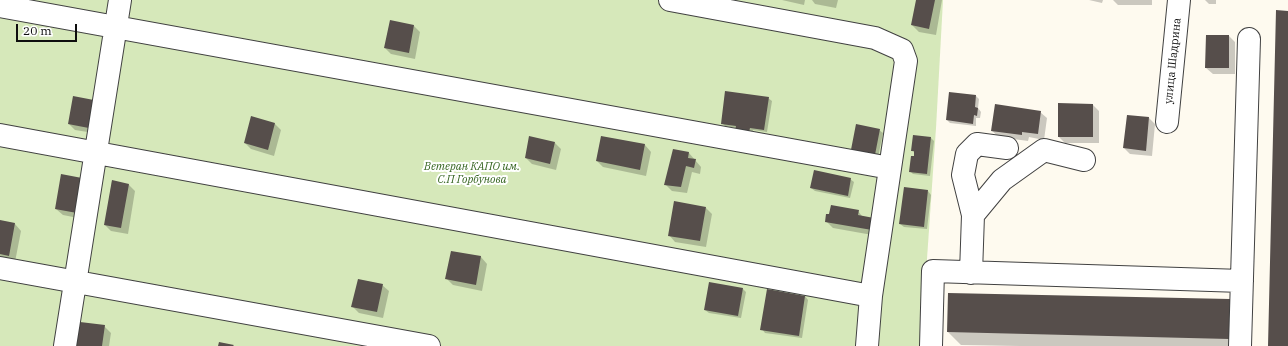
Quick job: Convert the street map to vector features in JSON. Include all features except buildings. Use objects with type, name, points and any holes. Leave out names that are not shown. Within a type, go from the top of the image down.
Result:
[{"type":"street","points":[[65,346],[120,0]]},
{"type":"street","points":[[670,0],[876,38],[902,50],[906,61],[872,296],[867,346]]},
{"type":"street","name":"улица Шадрина","points":[[1167,122],[1179,0]]},
{"type":"street","points":[[0,6],[890,168]]},
{"type":"street","points":[[1240,346],[1249,39]]},
{"type":"street","points":[[0,135],[872,296]]},
{"type":"street","points":[[971,273],[973,215],[963,174],[966,154],[977,144],[1007,148]]},
{"type":"street","points":[[973,215],[1002,180],[1044,150],[1084,160]]},
{"type":"street","points":[[0,268],[429,346]]},
{"type":"street","points":[[931,346],[933,271],[1242,281]]},
{"type":"green space","name":"Ветеран КАПО им. С.П Горбунова","points":[[0,0],[943,0],[921,346],[0,346]]}]
